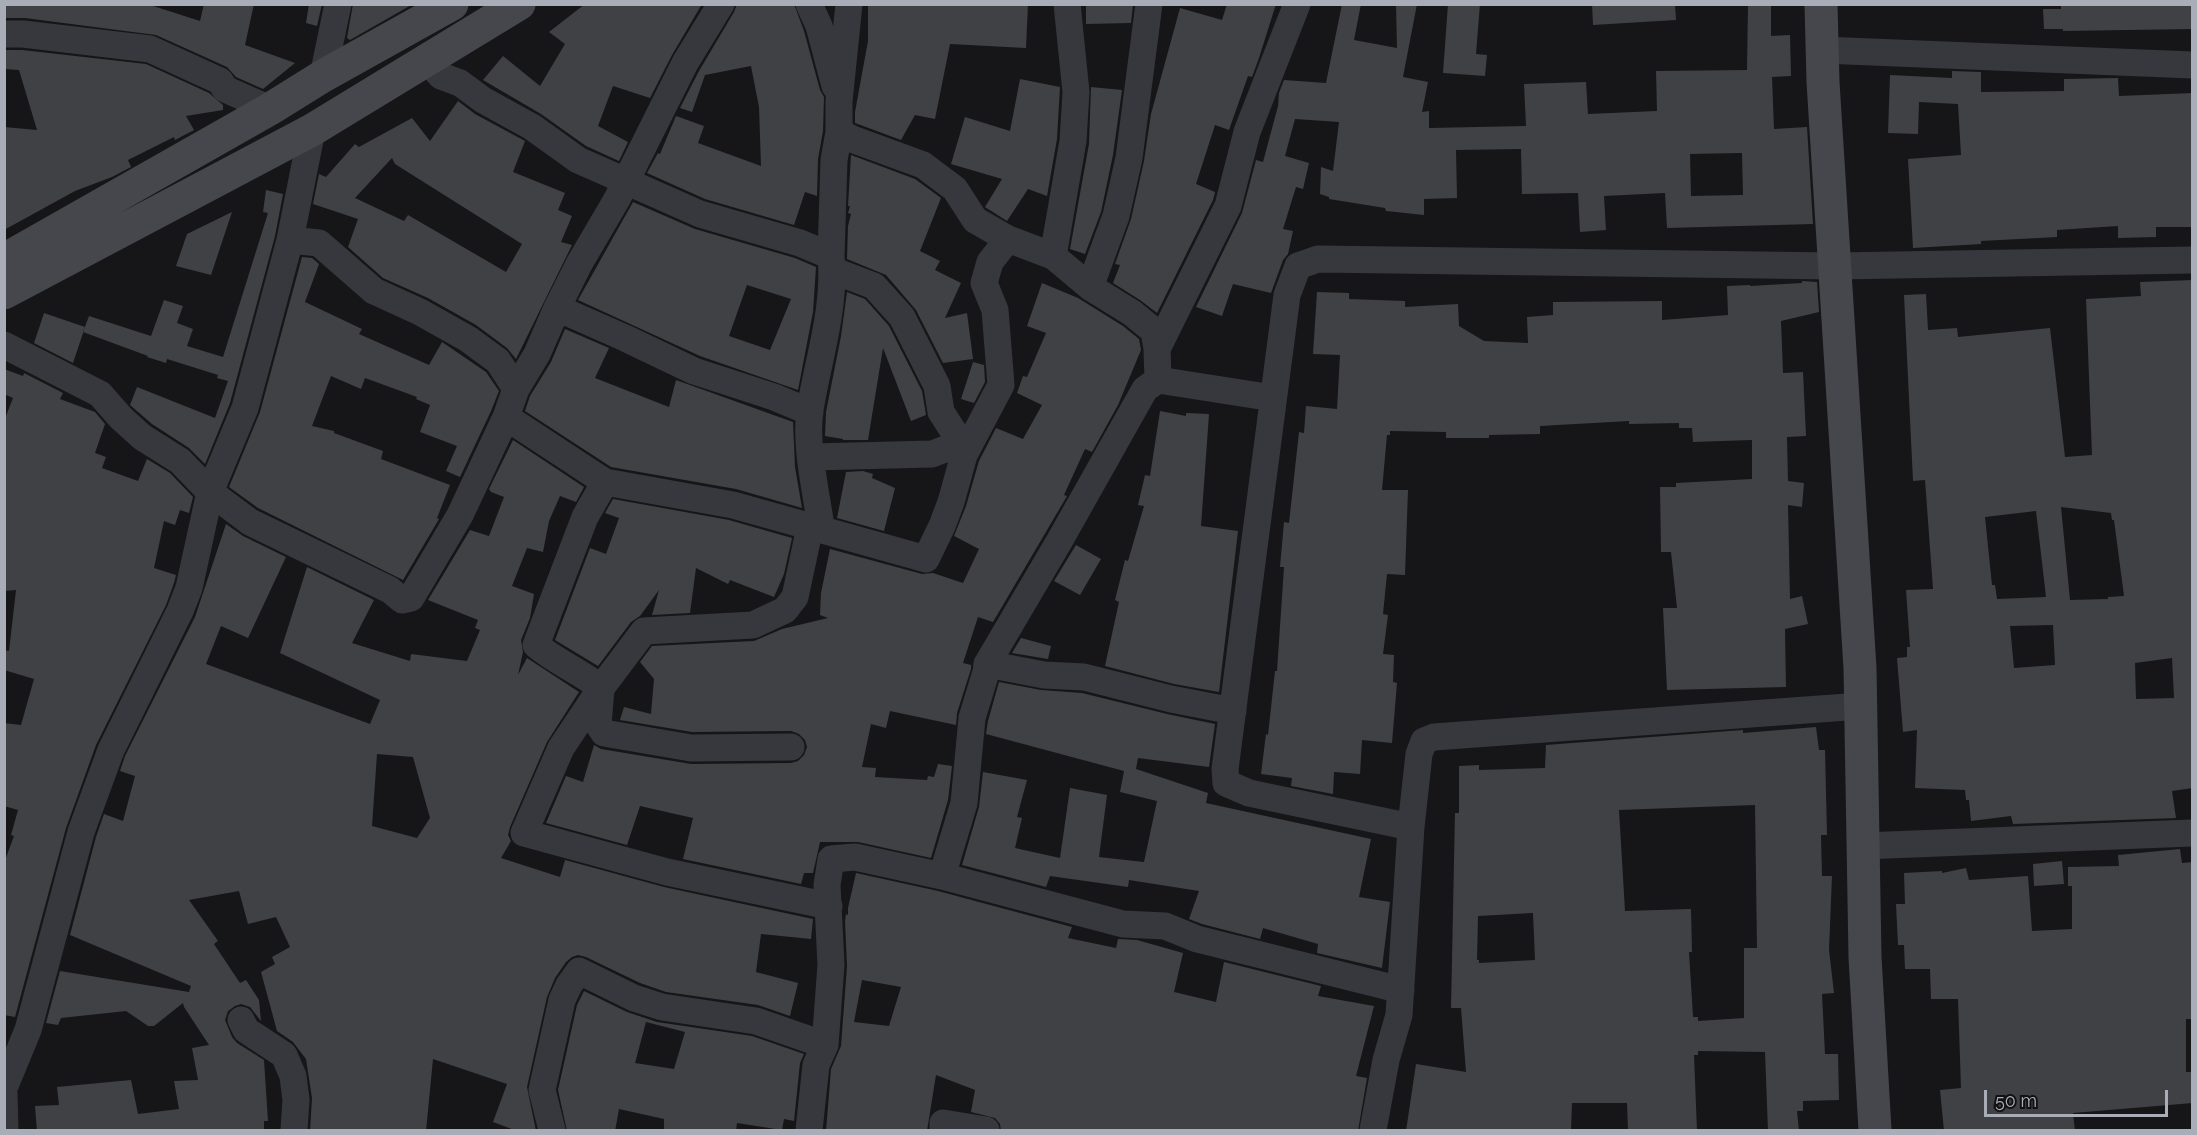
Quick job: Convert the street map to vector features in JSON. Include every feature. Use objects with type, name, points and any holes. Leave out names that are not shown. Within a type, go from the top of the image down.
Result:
[{"type":"street","points":[[323,76],[338,4]]},
{"type":"street","points":[[4,260],[452,4]]},
{"type":"street","points":[[4,293],[312,130],[519,4]]},
{"type":"street","points":[[4,345],[100,394],[142,436],[180,461],[210,492],[250,522],[390,590],[402,600],[411,598],[460,515],[506,417],[516,388],[537,354],[557,308],[626,180],[685,63],[721,4]]},
{"type":"street","points":[[809,4],[819,26],[839,101]]},
{"type":"street","points":[[829,906],[667,872],[524,833],[561,748],[601,688],[644,631],[753,625],[786,610],[795,597],[810,526],[820,520],[808,434],[810,412],[823,351],[832,263],[834,159],[839,132],[839,101],[849,4]]},
{"type":"street","points":[[1053,256],[1073,141],[1076,92],[1067,4]]},
{"type":"street","points":[[1090,287],[1116,216],[1124,181],[1149,4]]},
{"type":"street","points":[[1157,349],[1228,206],[1247,132],[1297,4]]},
{"type":"street","points":[[1821,4],[1861,706],[1865,957],[1875,1131]]},
{"type":"street","points":[[4,34],[22,34],[150,49],[220,81],[225,90],[270,109]]},
{"type":"street","points":[[1822,50],[2193,65]]},
{"type":"street","points":[[427,60],[441,76],[460,83],[483,100],[532,127],[578,160],[700,214],[800,243],[874,286],[902,317],[937,386],[941,412],[962,449]]},
{"type":"street","points":[[4,1088],[28,1030],[81,832],[111,750],[180,611],[189,588],[210,492],[245,408],[290,240],[312,130]]},
{"type":"street","points":[[839,132],[923,165],[956,189],[975,220],[1008,239],[1053,256],[1090,287],[1132,313],[1154,331],[1158,380]]},
{"type":"street","points":[[506,417],[605,482],[733,505],[926,559],[945,518],[962,449],[1001,385],[995,309],[984,283],[990,262],[1008,239]]},
{"type":"street","points":[[290,240],[319,243],[374,291],[420,312],[468,339],[498,361],[516,388]]},
{"type":"street","points":[[1410,827],[1249,793],[1226,783],[1225,770],[1287,295],[1299,266],[1318,259],[1835,266],[2193,260]]},
{"type":"street","points":[[557,308],[694,371],[774,397],[810,412]]},
{"type":"street","points":[[942,876],[964,802],[972,718],[987,664],[1145,389],[1158,380],[1273,398]]},
{"type":"street","points":[[812,457],[932,454],[962,449]]},
{"type":"street","points":[[601,688],[551,658],[536,645],[585,517],[605,482]]},
{"type":"street","points":[[987,664],[1044,675],[1084,677],[1171,699],[1233,711]]},
{"type":"street","points":[[601,688],[598,724],[604,733],[691,748],[791,747]]},
{"type":"street","points":[[1373,1131],[1386,1060],[1399,1015],[1410,827],[1419,754],[1424,741],[1434,737],[1861,706]]},
{"type":"street","points":[[1863,846],[2193,833]]},
{"type":"street","points":[[809,1131],[816,1065],[825,1045],[831,965],[827,885],[831,860],[855,857],[942,876],[1123,924],[1165,926],[1197,939],[1401,990]]},
{"type":"street","points":[[552,1131],[542,1090],[562,1000],[569,985],[579,972],[634,998],[662,1007],[756,1021],[825,1045]]},
{"type":"street","points":[[241,1020],[246,1030],[284,1055],[293,1076],[294,1131]]},
{"type":"street","points":[[4,1094],[5,1131]]},
{"type":"street","points":[[943,1131],[943,1122],[986,1131]]},
{"type":"building","points":[[4,4],[147,4],[200,21],[204,4],[254,4],[245,45],[295,63],[263,89],[236,77],[227,67],[156,35],[25,18],[4,18]]},
{"type":"building","points":[[309,4],[322,4],[317,26],[306,23]]},
{"type":"building","points":[[353,4],[413,4],[350,40],[347,38]]},
{"type":"building","points":[[585,4],[702,4],[650,98],[613,86],[598,126],[628,142],[619,161],[586,146],[541,114],[483,80],[503,56],[540,86],[565,44],[549,32]]},
{"type":"building","points":[[737,4],[794,4],[824,97],[817,196],[805,192],[794,225],[705,199],[647,173],[658,153],[660,154],[676,116],[704,126],[698,143],[761,166],[759,107],[751,66],[705,75],[692,112],[680,108]]},
{"type":"building","points":[[868,4],[1028,4],[1026,48],[950,44],[935,119],[915,115],[901,140],[855,123],[868,41]]},
{"type":"building","points":[[1086,4],[1133,4],[1131,23],[1086,24]]},
{"type":"building","points":[[1227,4],[1276,4],[1252,77],[1248,76],[1229,130],[1215,125],[1196,184],[1215,192],[1213,200],[1157,313],[1113,283],[1120,265],[1115,264],[1131,219],[1144,161],[1151,114],[1180,8],[1222,20]]},
{"type":"building","points":[[1342,4],[1361,4],[1354,40],[1397,48],[1396,4],[1417,4],[1403,77],[1428,82],[1422,112],[1429,111],[1429,128],[1526,126],[1524,84],[1586,82],[1588,114],[1657,111],[1656,71],[1747,70],[1748,4],[1771,4],[1771,36],[1790,35],[1791,76],[1772,77],[1774,129],[1807,127],[1813,224],[1667,228],[1665,193],[1604,196],[1606,230],[1580,232],[1578,193],[1522,194],[1521,149],[1456,150],[1457,198],[1424,199],[1424,215],[1386,211],[1385,208],[1329,199],[1320,194],[1321,167],[1333,171],[1339,122],[1295,119],[1285,156],[1309,163],[1303,189],[1296,187],[1283,229],[1293,231],[1288,254],[1283,260],[1271,293],[1233,284],[1222,316],[1196,307],[1242,213],[1256,160],[1263,162],[1284,80],[1326,83]],"holes":[[[1742,153],[1743,195],[1691,196],[1690,154]]]},
{"type":"building","points":[[1448,4],[1480,4],[1476,54],[1487,55],[1485,76],[1443,73]]},
{"type":"building","points":[[1592,4],[1675,4],[1676,20],[1593,25]]},
{"type":"building","points":[[2061,4],[2193,4],[2193,29],[2063,31],[2063,29],[2044,29],[2043,9],[2061,9]]},
{"type":"building","points":[[4,50],[146,64],[209,93],[223,105],[223,110],[186,116],[194,130],[175,140],[174,137],[128,160],[131,167],[75,191],[4,230],[4,127],[37,130],[19,70],[4,69]]},
{"type":"building","points":[[1952,71],[1981,72],[1981,92],[2064,91],[2064,79],[2118,78],[2119,96],[2193,93],[2193,227],[2156,227],[2156,237],[2118,238],[2118,226],[2057,230],[2057,237],[1981,241],[1981,244],[1913,248],[1908,159],[1961,155],[1958,104],[1919,102],[1918,134],[1888,133],[1890,75],[1952,78]]},
{"type":"building","points":[[1020,79],[1060,87],[1057,139],[1047,196],[1028,189],[1007,221],[985,207],[1002,179],[951,164],[965,117],[1010,131]]},
{"type":"building","points":[[1091,87],[1122,90],[1113,155],[1101,212],[1085,254],[1070,249],[1089,144]]},
{"type":"building","points":[[458,101],[475,114],[525,141],[513,172],[565,193],[558,210],[572,216],[561,242],[572,245],[516,359],[507,348],[476,325],[428,298],[383,278],[348,247],[358,219],[313,204],[319,174],[326,177],[355,144],[359,147],[412,118],[430,141]],"holes":[[[392,158],[395,164],[522,244],[506,272],[408,215],[404,221],[355,198]]]},
{"type":"building","points":[[851,155],[915,179],[941,198],[920,251],[940,261],[935,270],[961,283],[945,318],[967,313],[973,359],[943,363],[916,310],[886,275],[847,259],[848,226],[851,214],[848,213],[850,206],[848,206]]},
{"type":"building","points":[[266,190],[283,194],[275,236],[230,403],[205,464],[189,448],[152,424],[130,405],[137,387],[215,418],[228,381],[217,378],[218,375],[167,359],[166,363],[147,357],[83,332],[89,316],[151,336],[164,300],[183,306],[177,323],[193,329],[187,346],[223,357],[268,213],[263,212]]},
{"type":"building","points":[[633,202],[695,229],[795,258],[816,267],[813,312],[798,390],[700,356],[578,300]],"holes":[[[747,285],[791,299],[770,350],[729,336]]]},
{"type":"building","points":[[232,212],[211,275],[176,266],[187,234]]},
{"type":"building","points":[[302,257],[312,258],[319,264],[305,302],[362,329],[359,334],[429,365],[442,342],[486,372],[499,391],[460,477],[446,471],[457,446],[420,432],[430,405],[416,399],[417,397],[365,378],[361,389],[331,376],[312,426],[334,431],[334,433],[383,451],[381,459],[450,485],[437,518],[439,519],[403,580],[258,508],[229,487],[260,412]]},
{"type":"building","points":[[2193,280],[2193,788],[2172,791],[2176,818],[2013,824],[2011,816],[1971,821],[1969,800],[1966,800],[1965,790],[1915,788],[1917,730],[1903,732],[1897,658],[1907,657],[1907,647],[1910,647],[1906,590],[1933,589],[1925,480],[1913,481],[1904,295],[1926,294],[1928,330],[1957,328],[1958,337],[2050,328],[2065,457],[2092,455],[2086,299],[2141,296],[2140,282]],"holes":[[[2061,507],[2111,513],[2112,520],[2114,520],[2124,596],[2108,597],[2108,599],[2070,600]],[[2036,511],[2046,597],[1997,599],[1995,585],[1992,585],[1985,517]],[[2053,625],[2055,665],[2014,668],[2010,626]],[[2172,658],[2174,698],[2136,699],[2135,663]]]},
{"type":"building","points":[[1802,281],[1817,282],[1819,312],[1781,321],[1783,373],[1803,372],[1806,436],[1787,437],[1788,481],[1804,483],[1802,507],[1788,505],[1790,599],[1802,596],[1808,624],[1785,629],[1786,687],[1667,690],[1663,608],[1677,608],[1671,552],[1661,552],[1660,487],[1676,487],[1676,483],[1752,479],[1752,440],[1693,442],[1692,428],[1679,428],[1679,423],[1629,424],[1629,421],[1540,426],[1540,434],[1489,435],[1489,438],[1446,438],[1446,432],[1390,431],[1390,435],[1387,435],[1382,490],[1408,490],[1405,575],[1387,574],[1383,614],[1388,615],[1383,654],[1394,655],[1393,682],[1397,683],[1392,743],[1362,740],[1360,774],[1334,772],[1333,794],[1291,786],[1292,778],[1261,774],[1275,671],[1277,671],[1284,567],[1280,567],[1284,522],[1289,523],[1299,432],[1304,433],[1306,406],[1337,409],[1340,355],[1313,354],[1317,292],[1349,293],[1349,299],[1405,301],[1405,307],[1458,304],[1459,326],[1484,341],[1528,343],[1527,317],[1553,315],[1553,302],[1662,301],[1662,320],[1728,315],[1727,286],[1802,283]]},
{"type":"building","points":[[1042,283],[1078,298],[1123,326],[1139,339],[1141,350],[1118,405],[1092,452],[1085,449],[1064,495],[1067,496],[993,622],[978,617],[963,663],[971,665],[971,669],[957,713],[956,725],[890,711],[886,728],[871,724],[862,767],[876,768],[875,777],[927,780],[928,776],[934,777],[938,764],[952,766],[948,800],[931,858],[858,842],[820,842],[813,873],[804,873],[801,884],[683,859],[693,818],[640,806],[627,845],[546,823],[566,776],[583,782],[594,745],[601,749],[691,764],[791,763],[798,761],[804,755],[807,747],[805,740],[799,734],[791,731],[692,732],[620,720],[624,707],[651,714],[654,679],[640,662],[652,646],[754,641],[782,629],[828,618],[820,615],[821,593],[830,549],[922,574],[933,573],[963,583],[979,549],[954,536],[966,506],[979,461],[996,428],[1023,439],[1042,405],[1017,393],[1023,376],[1027,377],[1046,333],[1027,326]]},
{"type":"building","points":[[847,292],[865,299],[889,326],[922,391],[926,415],[911,421],[883,348],[868,440],[843,440],[825,436],[826,412]]},
{"type":"building","points":[[44,313],[85,327],[73,363],[34,343]]},
{"type":"building","points":[[565,329],[609,348],[595,378],[669,407],[676,380],[793,422],[795,467],[802,508],[736,489],[611,467],[525,411],[530,396],[551,362]]},
{"type":"building","points":[[973,362],[984,365],[985,382],[974,403],[961,399]]},
{"type":"building","points":[[4,369],[23,376],[24,373],[63,393],[60,399],[95,412],[105,424],[95,453],[106,457],[102,468],[138,481],[147,459],[170,473],[193,497],[189,513],[180,510],[175,525],[164,521],[154,568],[176,575],[174,583],[166,605],[96,745],[66,828],[15,1017],[4,1015],[4,863],[14,836],[11,835],[18,810],[4,806],[4,723],[21,725],[34,679],[4,670],[4,650],[9,651],[16,590],[4,591],[4,421],[13,398],[4,394]]},
{"type":"building","points":[[1160,411],[1186,416],[1186,413],[1209,414],[1201,526],[1238,531],[1219,692],[1174,684],[1105,666],[1119,602],[1115,600],[1125,560],[1128,561],[1144,506],[1138,505],[1145,475],[1150,476]]},
{"type":"building","points":[[513,440],[584,487],[576,502],[560,496],[549,521],[543,552],[527,548],[512,586],[534,594],[530,618],[521,640],[523,652],[518,675],[527,658],[579,692],[547,742],[510,827],[508,835],[511,841],[501,858],[560,877],[565,860],[664,887],[813,919],[811,939],[761,934],[756,972],[798,983],[790,1016],[758,1005],[666,992],[578,955],[566,962],[555,978],[547,997],[527,1087],[536,1131],[517,1131],[493,1122],[507,1084],[433,1059],[426,1131],[310,1131],[312,1098],[306,1059],[293,1042],[277,1031],[261,972],[275,964],[272,957],[290,947],[276,917],[248,924],[239,891],[189,900],[218,941],[214,944],[240,983],[246,980],[259,1000],[261,1021],[250,1007],[241,1004],[228,1011],[225,1020],[237,1043],[264,1060],[268,1121],[264,1121],[264,1131],[37,1131],[35,1106],[59,1105],[57,1087],[131,1080],[138,1114],[179,1109],[174,1081],[198,1080],[192,1048],[209,1045],[183,1003],[154,1026],[148,1026],[126,1011],[61,1018],[58,1025],[46,1023],[60,971],[189,992],[191,986],[70,935],[104,814],[123,821],[135,776],[120,771],[125,756],[195,617],[226,524],[243,536],[286,557],[248,638],[221,626],[206,664],[370,724],[380,700],[280,653],[307,567],[374,600],[352,643],[410,661],[411,654],[467,661],[480,630],[475,628],[478,620],[428,600],[470,530],[489,536],[504,497],[489,489]],"holes":[[[377,754],[413,757],[430,818],[417,838],[372,826]]]},
{"type":"building","points":[[863,471],[873,474],[872,478],[895,488],[884,531],[837,518],[846,472]]},
{"type":"building","points":[[613,499],[729,520],[792,538],[784,574],[774,597],[730,580],[728,584],[696,568],[690,613],[652,615],[659,590],[640,616],[631,622],[598,666],[555,640],[590,548],[606,554],[619,518],[605,513]]},
{"type":"building","points":[[1076,545],[1101,559],[1080,595],[1054,581]]},
{"type":"building","points":[[1021,638],[1051,646],[1048,659],[1012,653]]},
{"type":"building","points":[[999,682],[1041,690],[1082,693],[1215,724],[1209,767],[1138,758],[1136,769],[1208,793],[1206,803],[1371,839],[1359,897],[1390,902],[1382,968],[1317,953],[1318,944],[1263,928],[1260,939],[1189,919],[1199,891],[1129,880],[1128,887],[1050,876],[1046,887],[962,865],[979,807],[983,772],[1027,780],[1017,817],[1022,818],[1015,848],[1060,858],[1070,788],[1107,795],[1099,857],[1144,862],[1157,801],[1120,792],[1124,771],[986,734]]},
{"type":"building","points":[[1816,727],[1819,750],[1825,750],[1827,835],[1821,835],[1822,876],[1832,876],[1829,950],[1834,993],[1822,994],[1825,1054],[1838,1054],[1839,1100],[1803,1101],[1803,1111],[1797,1111],[1799,1131],[1768,1131],[1765,1052],[1698,1051],[1698,1055],[1694,1055],[1697,1131],[1628,1131],[1627,1103],[1572,1103],[1571,1131],[1406,1131],[1416,1064],[1466,1072],[1461,1008],[1451,1008],[1455,813],[1459,813],[1459,766],[1479,765],[1479,770],[1545,768],[1546,745],[1743,730],[1743,733]],"holes":[[[1755,805],[1757,948],[1744,948],[1744,1018],[1698,1021],[1698,1017],[1693,1017],[1689,952],[1692,952],[1691,909],[1625,911],[1619,810]],[[1533,913],[1535,960],[1479,963],[1477,960],[1478,916]]]},
{"type":"building","points":[[2180,849],[2182,863],[2193,862],[2193,1019],[2186,1019],[2186,1072],[2193,1072],[2193,1103],[2073,1113],[2075,1131],[1944,1131],[1940,1090],[1961,1088],[1958,999],[1931,999],[1930,969],[1905,969],[1904,945],[1898,945],[1896,904],[1905,904],[1904,873],[1942,871],[1942,873],[1966,868],[1969,880],[2028,876],[2032,931],[2072,929],[2072,886],[2068,886],[2068,867],[2119,866],[2118,855]]},
{"type":"building","points":[[2062,861],[2064,884],[2034,886],[2033,864]]},
{"type":"building","points":[[856,873],[938,891],[1072,927],[1068,938],[1116,948],[1118,939],[1137,940],[1183,953],[1174,992],[1216,1002],[1224,962],[1321,986],[1318,996],[1374,1006],[1356,1076],[1367,1078],[1358,1131],[1001,1131],[1000,1124],[995,1118],[971,1112],[975,1090],[936,1075],[927,1131],[826,1131],[831,1069],[841,1046],[847,966],[845,921]],"holes":[[[862,980],[901,987],[889,1026],[854,1022]]]},
{"type":"building","points":[[584,991],[627,1012],[657,1022],[752,1036],[804,1054],[800,1063],[794,1121],[784,1119],[782,1130],[737,1123],[736,1131],[664,1131],[664,1119],[619,1109],[615,1131],[567,1131],[558,1090],[577,1005]],"holes":[[[646,1022],[685,1032],[674,1069],[635,1063]]]}]
